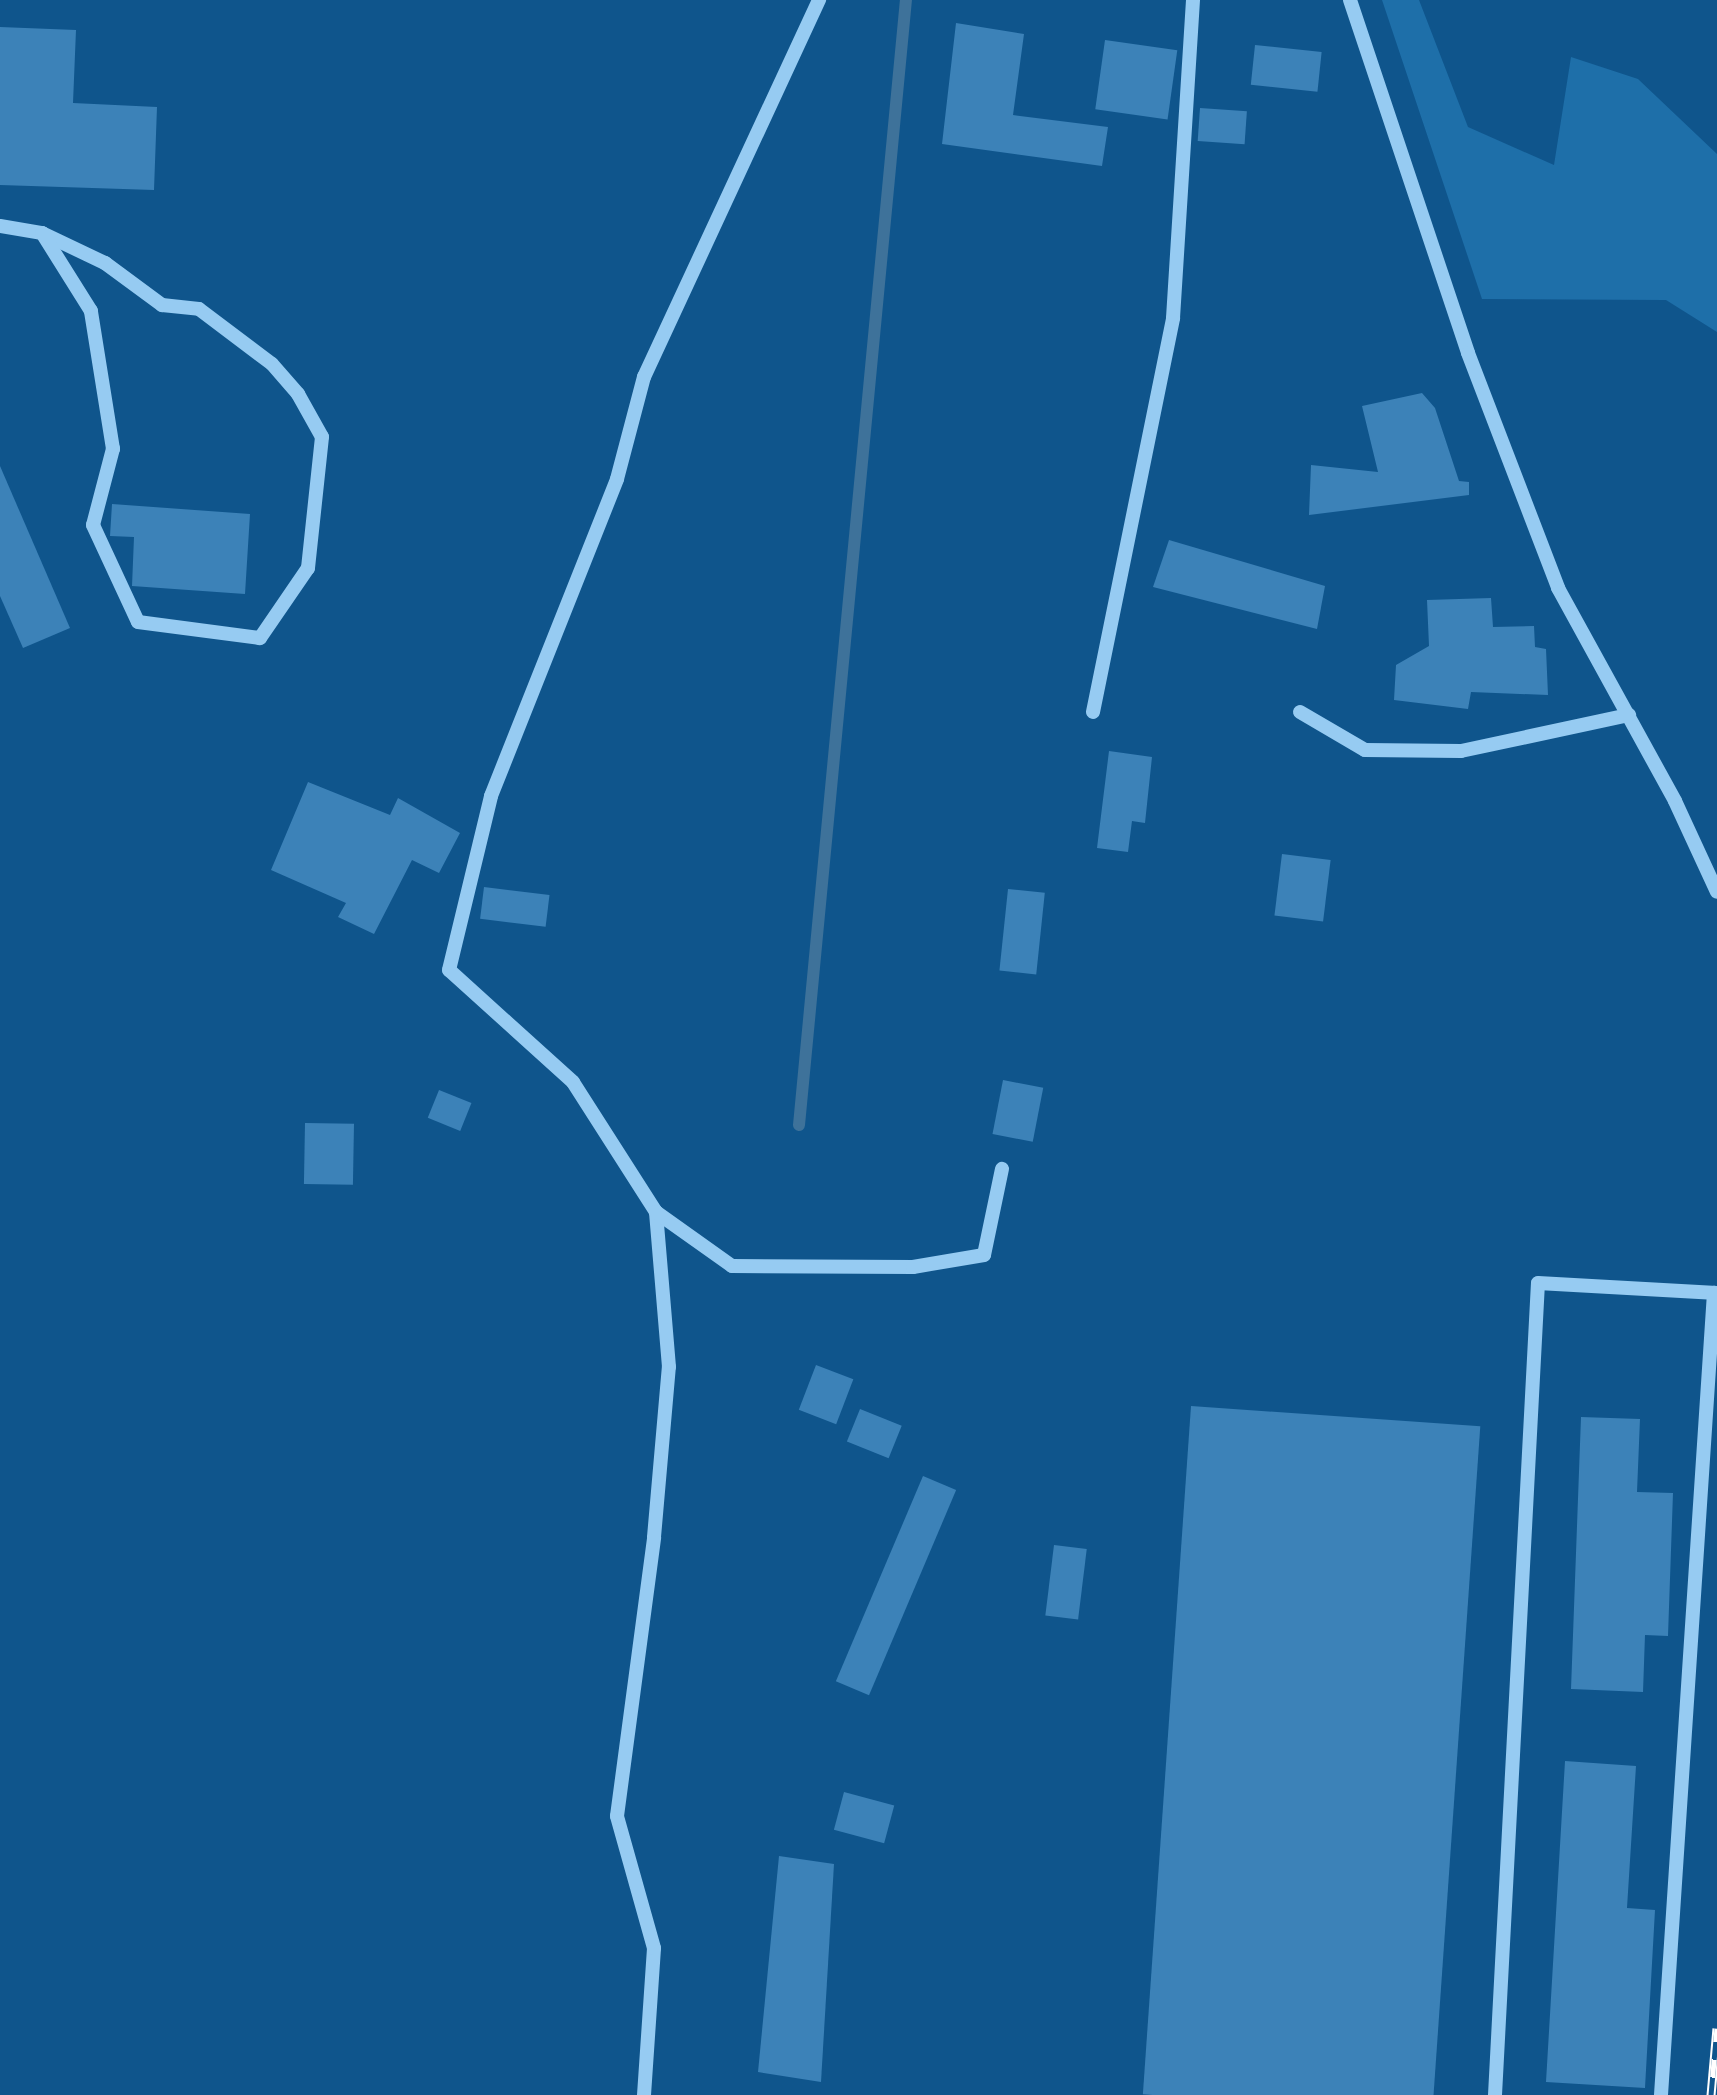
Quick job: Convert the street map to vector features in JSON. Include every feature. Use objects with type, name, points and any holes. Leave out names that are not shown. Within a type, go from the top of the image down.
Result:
[{"type":"street","points":[[819,0],[644,377],[617,479],[491,796],[449,970],[573,1082],[656,1212],[732,1266],[913,1267],[984,1255],[1002,1169]]},
{"type":"street","points":[[1093,712],[1173,318],[1193,0]]},
{"type":"street","points":[[1350,0],[1468,353],[1552,573],[1629,715],[1717,892]]},
{"type":"street","points":[[0,226],[42,233],[105,263],[162,305],[199,309],[272,364],[322,437],[308,568],[260,638],[138,622],[93,525],[113,449],[91,311],[42,233]]},
{"type":"street","points":[[1300,712],[1365,750],[1461,751],[1629,715]]},
{"type":"street","points":[[644,2095],[654,1948],[617,1816],[654,1537],[669,1367],[656,1212]]},
{"type":"street","points":[[1495,2095],[1538,1283],[1716,1293],[1661,2095]]},
{"type":"shaded area","points":[[1382,0],[1419,0],[1468,127],[1554,165],[1571,57],[1638,79],[1717,154],[1717,332],[1666,300],[1482,299]]},
{"type":"building","points":[[956,23],[1024,34],[1013,115],[1108,127],[1102,166],[942,144]]},
{"type":"building","points":[[0,27],[76,30],[73,103],[157,107],[154,190],[0,185]]},
{"type":"building","points":[[1105,40],[1177,50],[1168,119],[1095,109]]},
{"type":"building","points":[[1255,45],[1322,52],[1317,92],[1251,85]]},
{"type":"building","points":[[1200,108],[1247,111],[1245,144],[1198,141]]},
{"type":"building","points":[[1422,393],[1435,408],[1459,481],[1469,482],[1469,495],[1309,515],[1311,465],[1378,472],[1362,406]]},
{"type":"building","points":[[0,466],[70,628],[23,648],[0,596]]},
{"type":"building","points":[[112,504],[250,514],[245,594],[132,586],[134,537],[110,536]]},
{"type":"building","points":[[1169,540],[1325,586],[1317,629],[1153,587]]},
{"type":"building","points":[[1491,598],[1493,627],[1534,626],[1535,647],[1546,649],[1548,695],[1471,692],[1468,709],[1394,700],[1396,665],[1429,646],[1427,600]]},
{"type":"building","points":[[1109,751],[1152,757],[1145,823],[1132,821],[1128,852],[1097,848]]},
{"type":"building","points":[[308,782],[390,815],[398,798],[460,833],[439,873],[412,860],[374,934],[338,917],[346,903],[271,870]]},
{"type":"building","points":[[1282,854],[1331,860],[1323,922],[1274,916]]},
{"type":"building","points":[[484,887],[550,895],[546,927],[480,919]]},
{"type":"building","points":[[1008,889],[1045,893],[1036,974],[999,971]]},
{"type":"building","points":[[1003,1080],[1043,1088],[1033,1142],[993,1134]]},
{"type":"building","points":[[439,1090],[471,1103],[460,1131],[428,1118]]},
{"type":"building","points":[[305,1123],[354,1124],[353,1185],[304,1184]]},
{"type":"building","points":[[816,1365],[853,1379],[836,1424],[799,1410]]},
{"type":"building","points":[[1191,1406],[1480,1426],[1434,2095],[1143,2094]]},
{"type":"building","points":[[860,1409],[902,1426],[889,1458],[847,1441]]},
{"type":"building","points":[[1581,1417],[1640,1419],[1637,1492],[1673,1493],[1668,1636],[1645,1635],[1643,1692],[1571,1689]]},
{"type":"building","points":[[923,1476],[956,1490],[869,1695],[836,1681]]},
{"type":"building","points":[[1054,1545],[1087,1549],[1078,1619],[1045,1615]]},
{"type":"building","points":[[1565,1761],[1636,1766],[1627,1908],[1655,1910],[1645,2088],[1546,2082]]},
{"type":"building","points":[[844,1792],[894,1805],[884,1843],[834,1830]]},
{"type":"building","points":[[779,1856],[834,1864],[821,2082],[758,2072]]},
{"type":"waterway","points":[[799,1125],[906,0]]},
{"type":"railway","points":[[1711,2095],[1717,2028]]}]
